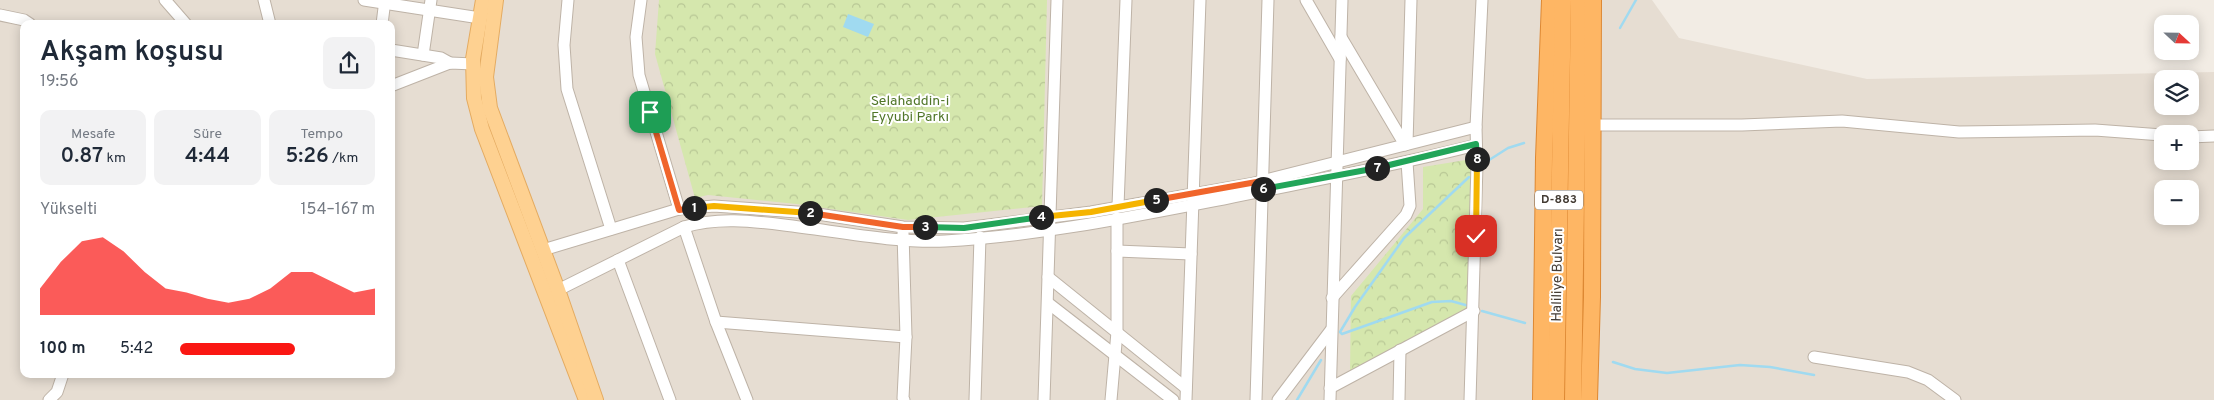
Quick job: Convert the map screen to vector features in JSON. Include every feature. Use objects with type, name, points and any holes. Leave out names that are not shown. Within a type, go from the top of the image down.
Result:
[{"type":"highway","points":[[1552,0],[1559,130]]},
{"type":"highway","points":[[1542,400],[1544,158],[1552,0]]},
{"type":"highway","name":"Haliliye Bulvarı","points":[[1555,396],[1563,0]]},
{"type":"highway","name":"Haliliye Bulvarı","points":[[1573,398],[1580,0]]},
{"type":"highway","points":[[1577,129],[1591,0]]},
{"type":"highway","points":[[1589,400],[1593,125],[1591,0]]},
{"type":"main road","points":[[483,0],[474,64],[474,98],[482,129],[586,400]]},
{"type":"main road","points":[[496,0],[486,78],[490,108],[558,290],[596,400]]},
{"type":"street","points":[[165,0],[182,20]]},
{"type":"street","points":[[264,0],[269,20]]},
{"type":"street","points":[[364,0],[430,5],[480,18]]},
{"type":"street","points":[[568,0],[564,46],[567,89],[611,229]]},
{"type":"street","points":[[641,0],[636,37],[639,74],[679,210]]},
{"type":"street","points":[[1044,400],[1057,0]]},
{"type":"street","points":[[1111,400],[1117,332],[1118,212],[1126,0]]},
{"type":"street","points":[[1186,394],[1200,0]]},
{"type":"street","points":[[1256,400],[1268,0]]},
{"type":"street","points":[[1306,0],[1340,60]]},
{"type":"street","points":[[1330,400],[1342,0]]},
{"type":"street","points":[[1406,145],[1411,0]]},
{"type":"street","points":[[1470,400],[1474,310],[1476,127],[1482,0]]},
{"type":"street","points":[[382,20],[384,2]]},
{"type":"street","points":[[423,55],[430,5]]},
{"type":"street","points":[[0,15],[24,20]]},
{"type":"street","points":[[1341,37],[1406,145]]},
{"type":"street","points":[[395,51],[441,58],[450,63]]},
{"type":"street","points":[[395,84],[450,63],[474,64]]},
{"type":"street","points":[[1593,125],[1742,125],[1842,121],[1959,132],[2095,130],[2154,134]]},
{"type":"street","points":[[1263,186],[1336,164],[1476,127]]},
{"type":"street","points":[[2199,137],[2214,136]]},
{"type":"street","points":[[558,290],[684,226],[703,221],[751,221],[904,241],[944,241],[1050,229],[1118,212],[1263,186],[1337,176],[1407,162],[1476,144]]},
{"type":"street","points":[[1332,298],[1406,215],[1410,206],[1407,162]]},
{"type":"street","points":[[543,250],[679,210],[714,206],[801,212],[903,227],[964,228],[1049,216],[1091,212],[1118,212]]},
{"type":"street","points":[[684,226],[716,322],[747,400]]},
{"type":"street","points":[[903,227],[906,337],[904,400]]},
{"type":"street","points":[[975,400],[980,237]]},
{"type":"street","points":[[1117,251],[1191,254]]},
{"type":"street","points":[[618,260],[670,400]]},
{"type":"street","points":[[1048,276],[1117,332],[1186,394]]},
{"type":"street","points":[[1048,303],[1173,400]]},
{"type":"street","points":[[1330,388],[1474,310]]},
{"type":"street","points":[[716,322],[906,337]]},
{"type":"street","points":[[1278,400],[1331,330]]},
{"type":"street","points":[[1399,400],[1400,350]]},
{"type":"street","points":[[1814,357],[1908,372],[1928,380],[1955,400]]},
{"type":"street","points":[[49,400],[57,392],[62,378]]},
{"type":"shaded area","points":[[0,0],[1652,0],[1679,38],[1867,79],[2154,73],[2154,115],[2199,115],[2199,72],[2214,72],[2214,400],[0,400]]},
{"type":"green space","name":"Selahaddin-i Eyyubi Parkı","points":[[659,0],[1047,0],[1042,206],[908,220],[796,204],[708,195],[695,198],[655,54]]},
{"type":"green space","points":[[1478,158],[1471,307],[1350,372],[1351,296],[1423,209],[1423,167]]},
{"type":"water","points":[[848,14],[874,24],[868,37],[843,27]]},
{"type":"waterway","points":[[1620,28],[1636,0]]},
{"type":"waterway","points":[[1486,162],[1508,148],[1524,143]]},
{"type":"waterway","points":[[1469,177],[1404,238],[1355,307],[1340,332],[1342,334],[1432,302],[1451,301],[1469,306]]},
{"type":"waterway","points":[[1482,311],[1525,323]]},
{"type":"waterway","points":[[1297,400],[1321,360]]},
{"type":"waterway","points":[[1613,362],[1635,369],[1667,373],[1740,365],[1770,367],[1814,375]]},
{"type":"route","points":[[650,112],[679,210],[714,206],[811,213],[903,227],[964,228],[1091,212],[1262,181],[1264,191],[1407,162],[1476,144],[1476,236]]}]
